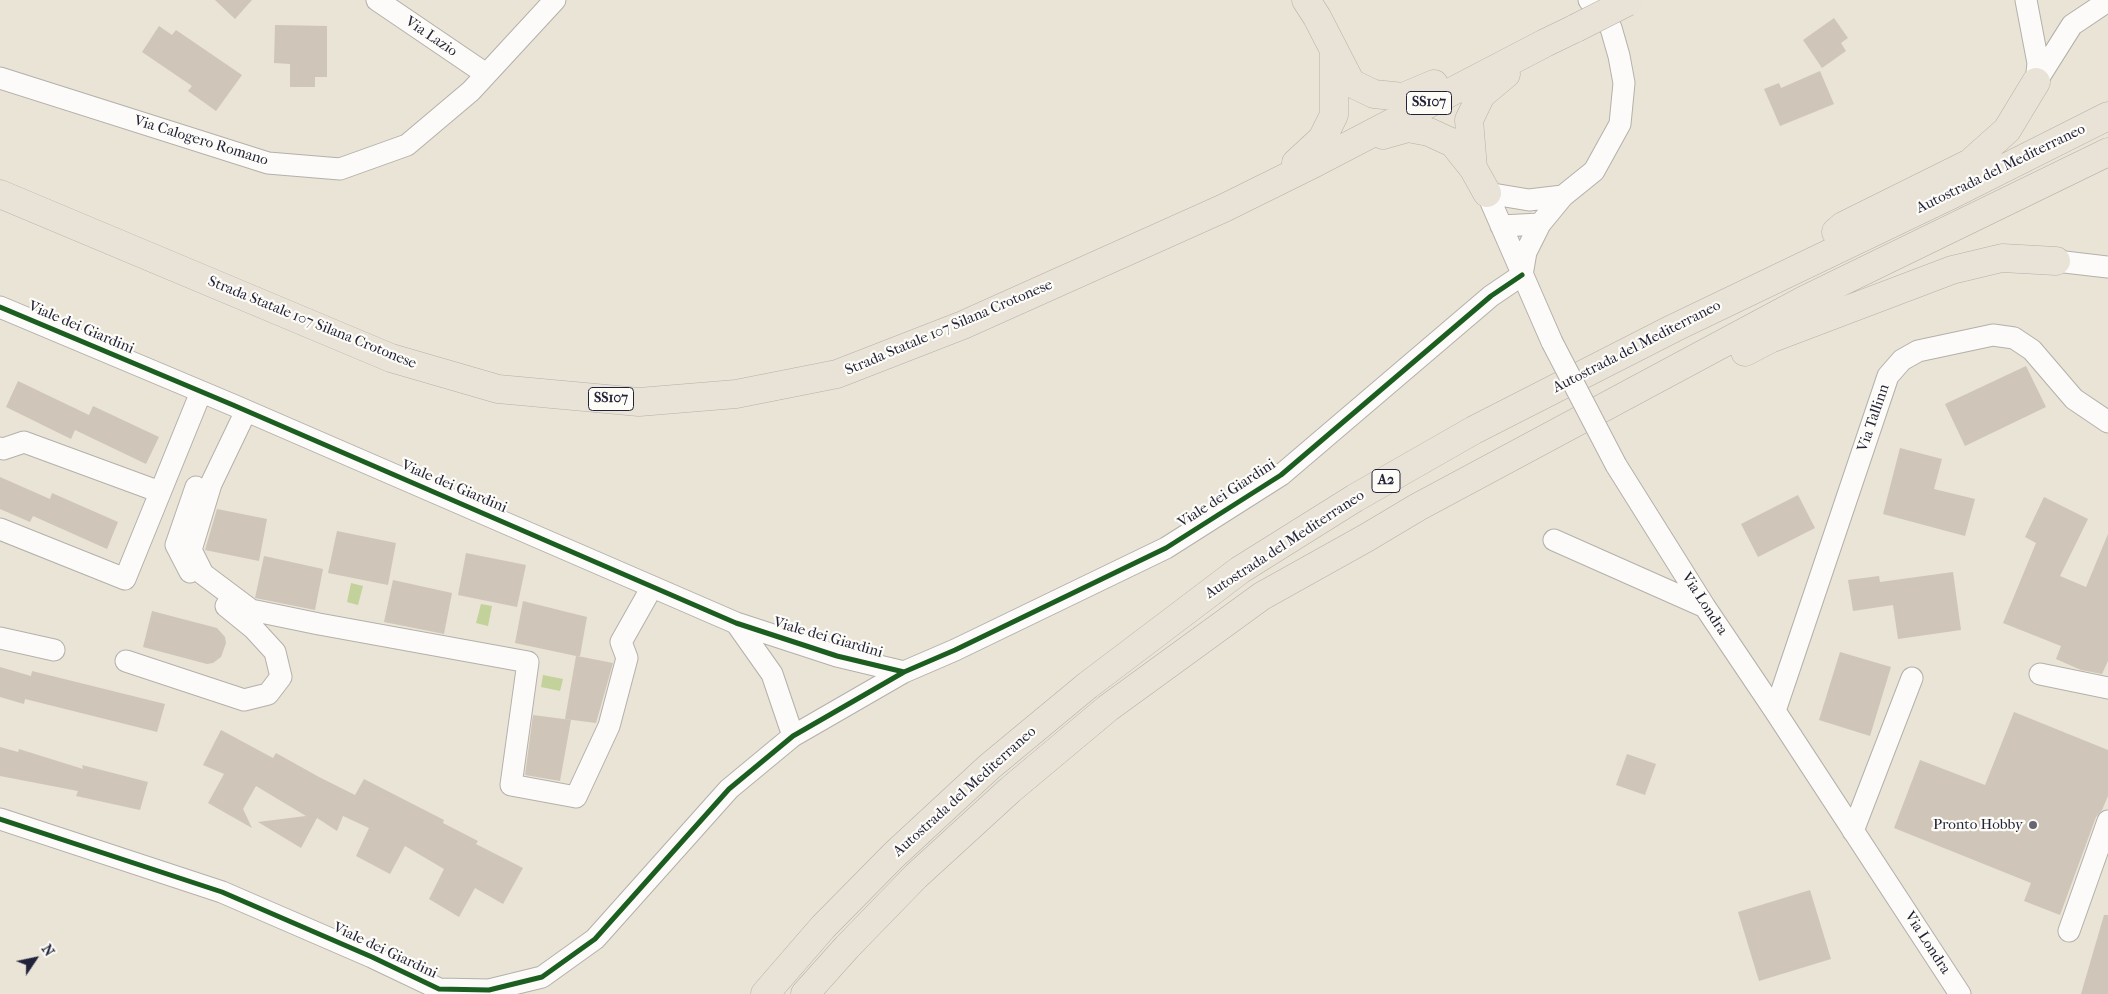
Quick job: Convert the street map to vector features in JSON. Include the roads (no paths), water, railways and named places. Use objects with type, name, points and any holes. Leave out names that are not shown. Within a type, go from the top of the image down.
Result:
[{"type":"highway","name":"Strada Statale 107 Silana Crotonese","points":[[0,194],[391,358],[498,389],[639,402],[736,394],[838,374],[963,325],[1224,208],[1313,164],[1545,42],[1630,1]]},
{"type":"highway","points":[[1312,6],[1351,84],[1374,94],[1403,97],[1521,45],[1545,42]]},
{"type":"highway","points":[[1473,168],[1469,120],[1481,95],[1506,74],[1576,28]]},
{"type":"highway","points":[[1224,208],[1298,162],[1322,139],[1334,115],[1334,51]]},
{"type":"highway","points":[[1787,273],[1843,226],[1970,163],[2007,130],[2036,82]]},
{"type":"highway","name":"Autostrada del Mediterraneo","points":[[765,994],[823,927],[894,855],[989,767],[1088,685],[1240,570],[1356,498],[1474,430],[1787,273],[1951,195],[2108,116]]},
{"type":"highway","points":[[1313,164],[1384,135],[1408,128],[1429,132],[1453,143],[1473,168],[1487,193]]},
{"type":"highway","name":"Autostrada del Mediterraneo","points":[[805,994],[847,947],[916,876],[1010,790],[1108,708],[1262,596],[1418,507],[1804,300],[2108,152]]},
{"type":"highway","points":[[1418,507],[1472,493],[1770,339],[1952,270],[2002,258],[2056,261]]},
{"type":"street","name":"Via Lazio","points":[[377,0],[486,74]]},
{"type":"street","name":"Via Calogero Romano","points":[[0,78],[268,163],[340,168],[407,145],[471,91],[555,0]]},
{"type":"street","points":[[1522,275],[1526,252],[1540,224],[1564,196],[1594,171],[1620,124],[1624,83],[1619,56],[1611,28],[1589,0]]},
{"type":"street","points":[[2026,0],[2038,63],[2036,82]]},
{"type":"street","points":[[2036,82],[2072,25],[2108,1]]},
{"type":"street","points":[[1487,193],[1529,200],[1564,196]]},
{"type":"street","name":"Via Londra","points":[[1487,193],[1552,342],[1616,465],[1705,607],[1960,994]]},
{"type":"street","points":[[1501,226],[1529,200]]},
{"type":"street","points":[[1501,226],[1540,224]]},
{"type":"street","points":[[2056,261],[2089,264],[2108,260]]},
{"type":"street","points":[[2056,261],[2108,267]]},
{"type":"street","name":"Viale dei Giardini","points":[[0,819],[222,892],[372,957],[439,989],[489,990],[542,977],[595,939],[729,789],[793,736],[904,672],[955,650],[1166,548],[1281,475],[1491,296],[1522,275]]},
{"type":"street","name":"Viale dei Giardini","points":[[0,307],[240,408],[736,623],[837,656],[904,672]]},
{"type":"street","name":"Via Tallinn","points":[[1775,711],[1888,376],[1902,360],[1918,351],[1993,335],[2014,338],[2032,350],[2074,399],[2108,422]]},
{"type":"street","points":[[0,529],[125,579],[201,392]]},
{"type":"street","points":[[240,408],[211,484],[191,550],[203,574],[251,610],[528,662],[512,785],[576,797],[609,726],[627,658],[621,642],[652,587]]},
{"type":"street","points":[[126,661],[244,700],[268,694],[281,677],[275,652],[253,628],[195,580],[176,545],[196,485],[240,408]]},
{"type":"street","points":[[0,448],[3,449],[24,442],[160,492]]},
{"type":"street","points":[[1554,540],[1705,607]]},
{"type":"street","points":[[736,623],[772,674],[793,736]]},
{"type":"street","points":[[0,638],[54,650]]},
{"type":"street","points":[[2040,674],[2108,688]]},
{"type":"street","points":[[1853,831],[1912,678]]},
{"type":"street","points":[[2069,931],[2108,821]]},
{"type":"place","name":"Pronto Hobby","points":[[2033,825]]}]
